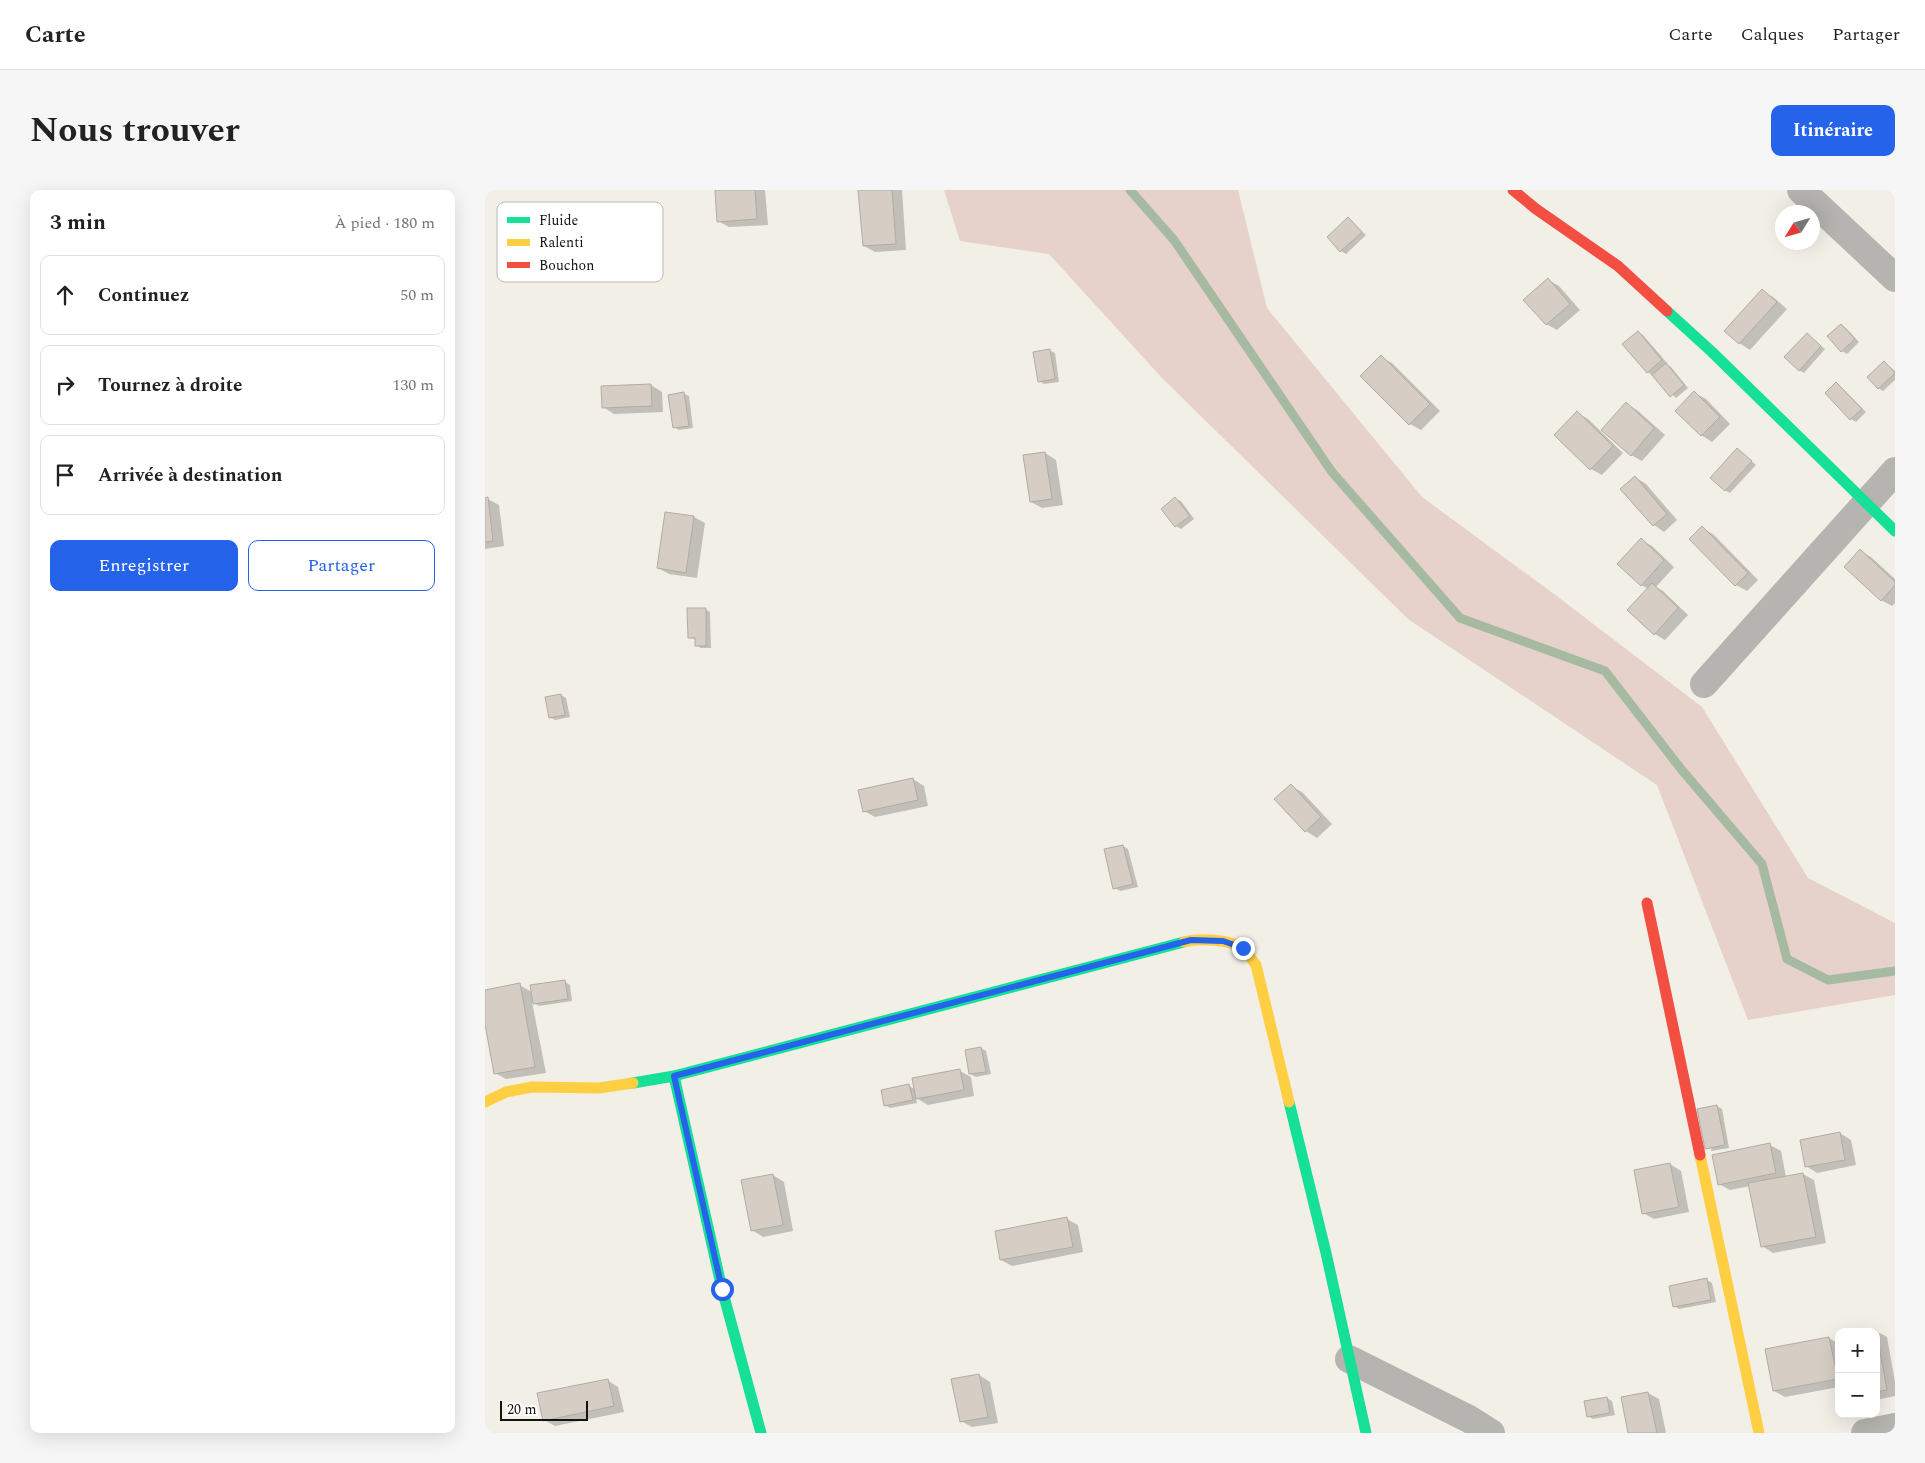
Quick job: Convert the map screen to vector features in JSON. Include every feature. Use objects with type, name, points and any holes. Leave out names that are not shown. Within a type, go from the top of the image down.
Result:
[{"type":"street","points":[[1513,190],[1536,209],[1618,266],[1713,352],[1895,531]]},
{"type":"street","points":[[1801,190],[1895,278]]},
{"type":"street","points":[[1704,684],[1895,470]]},
{"type":"street","points":[[1647,903],[1759,1433]]},
{"type":"street","points":[[485,1102],[506,1092],[533,1087],[599,1088],[674,1076],[1191,940],[1223,941],[1243,948],[1256,965],[1327,1253],[1366,1433]]},
{"type":"street","points":[[674,1076],[722,1289],[761,1433]]},
{"type":"street","points":[[1349,1358],[1469,1419],[1491,1433]]},
{"type":"street","points":[[1865,1433],[1895,1427]]},
{"type":"shaded area","points":[[944,190],[1238,190],[1267,308],[1422,497],[1554,594],[1702,707],[1808,878],[1895,923],[1895,995],[1748,1020],[1657,785],[1408,619],[1162,378],[1049,254],[960,241]]},
{"type":"building","points":[[715,190],[755,190],[757,219],[717,222]]},
{"type":"building","points":[[858,190],[892,190],[896,244],[863,246]]},
{"type":"building","points":[[1348,217],[1362,232],[1340,252],[1327,237]]},
{"type":"building","points":[[1548,278],[1570,304],[1546,325],[1523,300]]},
{"type":"building","points":[[1762,289],[1777,302],[1739,344],[1724,331]]},
{"type":"building","points":[[1841,324],[1855,339],[1841,352],[1827,336]]},
{"type":"building","points":[[1638,331],[1662,360],[1647,373],[1622,344]]},
{"type":"building","points":[[1807,333],[1821,346],[1799,371],[1784,357]]},
{"type":"building","points":[[1050,349],[1055,379],[1038,382],[1033,352]]},
{"type":"building","points":[[1381,355],[1430,404],[1409,425],[1360,376]]},
{"type":"building","points":[[1884,361],[1895,373],[1878,389],[1867,377]]},
{"type":"building","points":[[1666,363],[1684,385],[1670,397],[1652,375]]},
{"type":"building","points":[[1836,382],[1862,409],[1850,420],[1825,393]]},
{"type":"building","points":[[651,384],[652,406],[602,408],[601,386]]},
{"type":"building","points":[[1694,391],[1720,417],[1701,436],[1675,411]]},
{"type":"building","points":[[684,392],[689,426],[673,428],[668,395]]},
{"type":"building","points":[[1626,402],[1654,428],[1631,456],[1601,430]]},
{"type":"building","points":[[1577,411],[1613,446],[1590,470],[1554,435]]},
{"type":"building","points":[[1737,448],[1752,461],[1725,491],[1710,478]]},
{"type":"building","points":[[1045,452],[1052,499],[1030,502],[1023,455]]},
{"type":"building","points":[[1635,476],[1667,514],[1653,526],[1620,489]]},
{"type":"building","points":[[488,497],[493,541],[485,542],[485,498]]},
{"type":"building","points":[[1175,497],[1190,516],[1175,527],[1161,509]]},
{"type":"building","points":[[665,512],[694,516],[686,573],[657,568]]},
{"type":"building","points":[[1702,526],[1748,573],[1735,586],[1689,539]]},
{"type":"building","points":[[1641,538],[1664,560],[1641,586],[1617,564]]},
{"type":"building","points":[[1860,549],[1895,582],[1895,585],[1881,601],[1844,567]]},
{"type":"building","points":[[1652,583],[1678,608],[1654,635],[1627,610]]},
{"type":"building","points":[[687,608],[706,608],[706,646],[695,646],[695,638],[688,638]]},
{"type":"building","points":[[561,694],[565,715],[549,718],[545,697]]},
{"type":"building","points":[[913,778],[918,800],[863,812],[858,790]]},
{"type":"building","points":[[1291,784],[1321,817],[1305,832],[1274,799]]},
{"type":"building","points":[[1123,845],[1133,884],[1113,889],[1104,849]]},
{"type":"building","points":[[565,980],[568,999],[533,1004],[530,985]]},
{"type":"building","points":[[520,983],[535,1067],[494,1074],[485,1024],[485,990]]},
{"type":"building","points":[[981,1047],[986,1072],[969,1074],[965,1050]]},
{"type":"building","points":[[960,1069],[964,1090],[916,1099],[912,1078]]},
{"type":"building","points":[[909,1084],[913,1100],[884,1106],[881,1090]]},
{"type":"building","points":[[1717,1105],[1725,1145],[1705,1149],[1697,1109]]},
{"type":"building","points":[[1840,1132],[1845,1160],[1805,1167],[1800,1140]]},
{"type":"building","points":[[1770,1143],[1776,1173],[1718,1185],[1712,1155]]},
{"type":"building","points":[[1670,1163],[1679,1207],[1642,1214],[1634,1170]]},
{"type":"building","points":[[1803,1173],[1816,1237],[1761,1247],[1748,1183]]},
{"type":"building","points":[[773,1174],[783,1225],[751,1231],[741,1180]]},
{"type":"building","points":[[1067,1217],[1073,1247],[1000,1260],[995,1231]]},
{"type":"building","points":[[1707,1278],[1711,1300],[1673,1307],[1669,1286]]},
{"type":"building","points":[[1829,1337],[1835,1365],[1835,1380],[1773,1391],[1765,1349]]},
{"type":"building","points":[[1880,1352],[1887,1390],[1880,1391]]},
{"type":"building","points":[[979,1374],[988,1417],[960,1422],[951,1379]]},
{"type":"building","points":[[608,1379],[614,1406],[543,1421],[537,1393]]},
{"type":"building","points":[[1648,1392],[1657,1433],[1628,1433],[1621,1397]]},
{"type":"building","points":[[1607,1397],[1610,1413],[1587,1417],[1584,1401]]},
{"type":"waterway","points":[[1130,190],[1174,240],[1332,472],[1460,618],[1605,671],[1681,769],[1762,864],[1787,959],[1828,980],[1895,971]]},
{"type":"traffic: fast","points":[[1667,311],[1712,352],[1895,531]]},
{"type":"traffic: fast","points":[[633,1083],[674,1076],[1184,942]]},
{"type":"traffic: fast","points":[[674,1076],[722,1289],[761,1433]]},
{"type":"traffic: fast","points":[[1289,1102],[1326,1253],[1366,1433]]},
{"type":"traffic: slow","points":[[1184,942],[1206,940],[1231,943],[1243,949],[1256,965],[1289,1102]]},
{"type":"traffic: slow","points":[[485,1102],[506,1092],[532,1087],[599,1088],[633,1083]]},
{"type":"traffic: slow","points":[[1700,1155],[1759,1433]]},
{"type":"traffic: jam","points":[[1513,190],[1536,209],[1618,266],[1667,311]]},
{"type":"traffic: jam","points":[[1647,903],[1700,1155]]},
{"type":"route","points":[[722,1289],[674,1076],[1191,940],[1223,941],[1243,948]]}]
